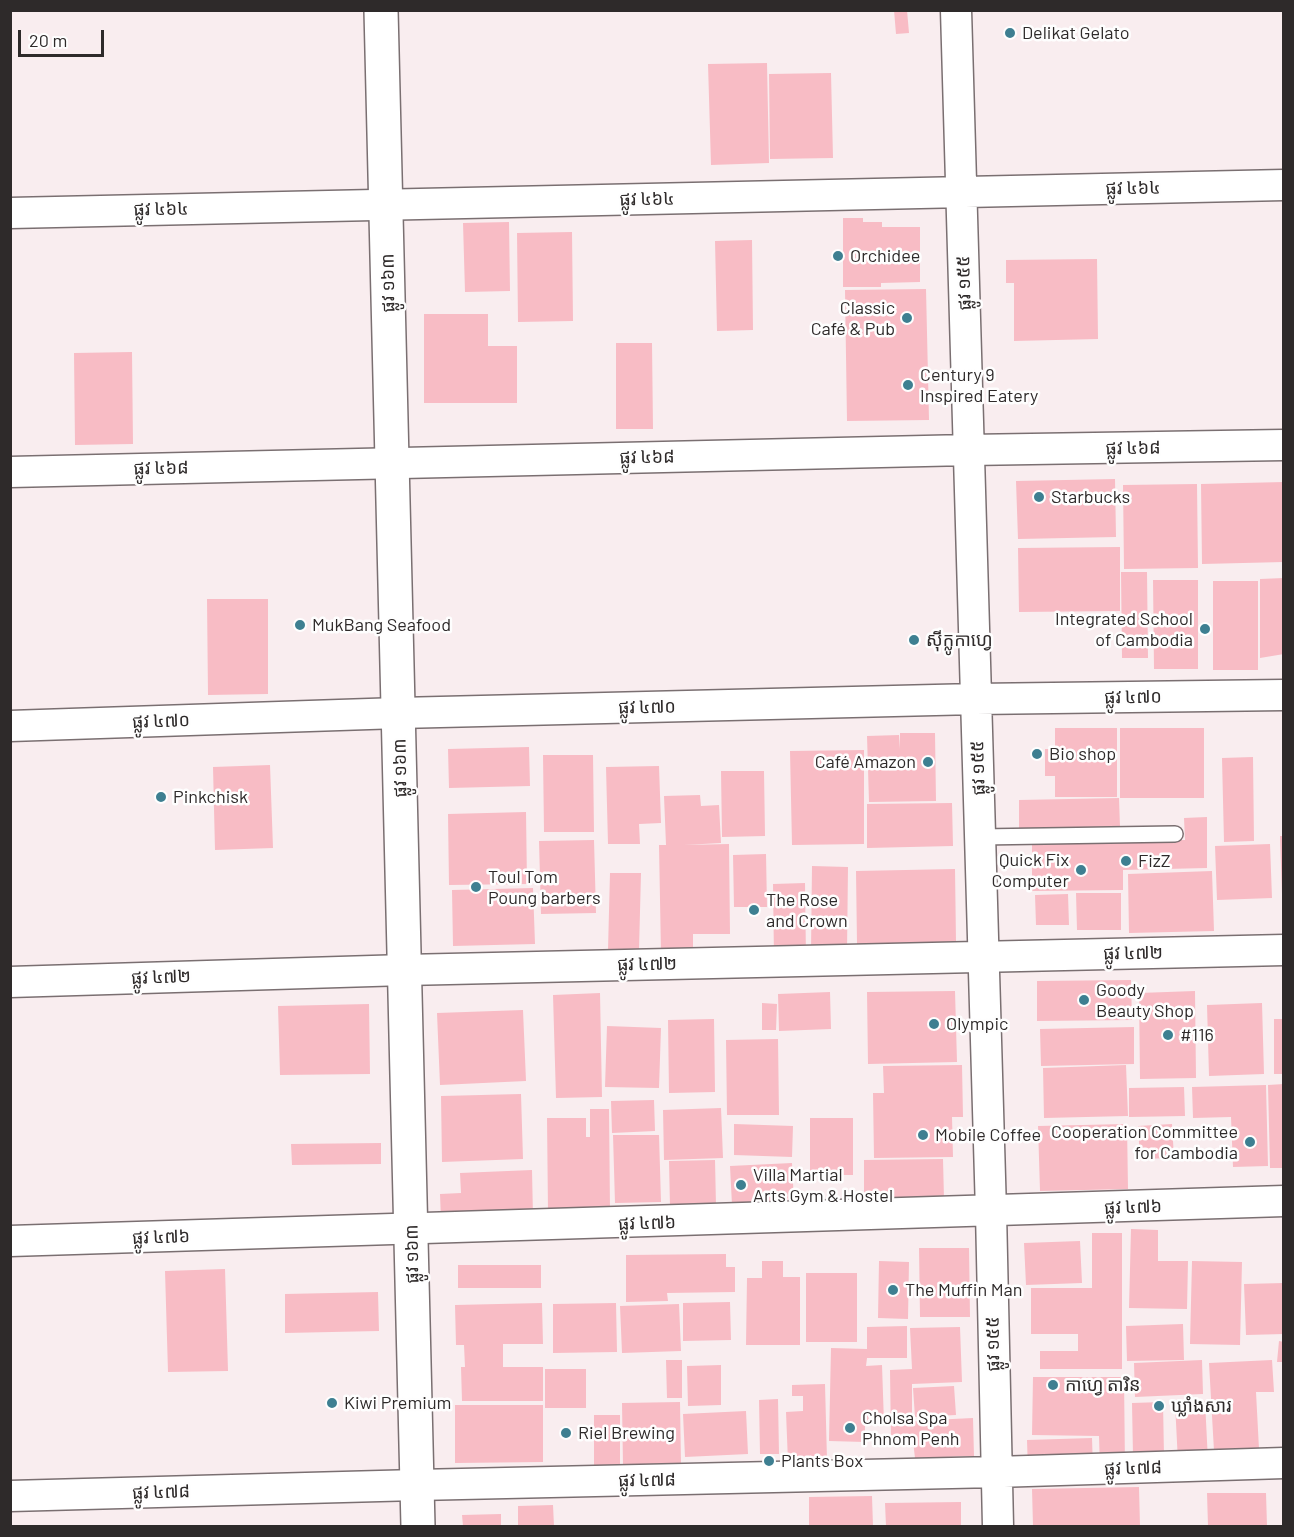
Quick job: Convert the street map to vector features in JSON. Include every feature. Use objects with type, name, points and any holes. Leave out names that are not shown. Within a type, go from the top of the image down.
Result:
[{"type":"street","name":"ផ្លូវ ១៦៣","points":[[381,10],[418,1527]]},
{"type":"street","name":"ផ្លូវ ១៥៥","points":[[956,10],[998,1527]]},
{"type":"street","name":"ផ្លូវ ៤៦៤","points":[[10,213],[1284,185]]},
{"type":"street","name":"ផ្លូវ ៤៦៨","points":[[10,472],[392,462],[1284,445]]},
{"type":"street","name":"ផ្លូវ ៤៧០","points":[[10,726],[399,713],[976,699],[1284,695]]},
{"type":"street","name":"ផ្លូវ ៤៧២","points":[[10,982],[405,970],[1284,950]]},
{"type":"street","name":"ផ្លូវ ៤៧៦","points":[[10,1241],[1284,1202]]},
{"type":"street","name":"ផ្លូវ ៤៧៨","points":[[10,1496],[996,1473],[1284,1463]]},
{"type":"lane","points":[[980,837],[1175,834]]},
{"type":"building","points":[[894,10],[907,10],[909,33],[896,34]]},
{"type":"building","points":[[767,63],[769,163],[711,165],[708,64]]},
{"type":"building","points":[[831,73],[833,158],[770,159],[769,74]]},
{"type":"building","points":[[843,218],[863,218],[863,222],[882,222],[882,227],[920,227],[920,282],[881,283],[881,287],[843,287]]},
{"type":"building","points":[[509,222],[510,291],[465,292],[463,223]]},
{"type":"building","points":[[572,232],[573,321],[518,322],[517,233]]},
{"type":"building","points":[[752,240],[753,330],[717,331],[715,241]]},
{"type":"building","points":[[1097,259],[1098,339],[1014,341],[1014,283],[1006,283],[1006,260]]},
{"type":"building","points":[[926,289],[929,420],[847,421],[845,290]]},
{"type":"building","points":[[424,314],[488,314],[488,346],[517,346],[517,403],[424,403]]},
{"type":"building","points":[[616,343],[652,343],[653,429],[616,429]]},
{"type":"building","points":[[132,352],[133,444],[75,445],[74,353]]},
{"type":"building","points":[[1115,479],[1116,537],[1018,539],[1016,481]]},
{"type":"building","points":[[1284,482],[1284,562],[1202,564],[1201,484]]},
{"type":"building","points":[[1197,484],[1198,568],[1124,569],[1123,485]]},
{"type":"building","points":[[1120,547],[1120,611],[1019,612],[1018,548]]},
{"type":"building","points":[[1121,572],[1147,572],[1148,658],[1122,658]]},
{"type":"building","points":[[1284,578],[1284,654],[1260,658],[1260,579]]},
{"type":"building","points":[[1153,580],[1198,580],[1198,669],[1154,669]]},
{"type":"building","points":[[1213,581],[1258,581],[1258,670],[1213,670]]},
{"type":"building","points":[[207,599],[268,599],[268,694],[208,695]]},
{"type":"building","points":[[1055,728],[1117,728],[1117,797],[1055,797],[1055,776],[1045,776],[1045,749],[1055,749]]},
{"type":"building","points":[[1120,728],[1204,728],[1204,798],[1120,798]]},
{"type":"building","points":[[900,733],[935,733],[936,801],[869,802],[867,736],[899,735],[900,749]]},
{"type":"building","points":[[529,747],[530,786],[449,788],[448,749]]},
{"type":"building","points":[[864,750],[864,844],[792,845],[790,751]]},
{"type":"building","points":[[543,755],[593,755],[594,832],[544,832]]},
{"type":"building","points":[[1253,757],[1254,841],[1224,842],[1222,758]]},
{"type":"building","points":[[270,765],[273,848],[215,850],[213,767]]},
{"type":"building","points":[[659,766],[661,823],[639,824],[640,844],[608,844],[606,767]]},
{"type":"building","points":[[721,771],[764,771],[765,836],[722,837]]},
{"type":"building","points":[[700,795],[701,806],[719,805],[721,843],[684,845],[729,844],[730,934],[693,934],[693,954],[661,954],[659,845],[666,845],[664,796]]},
{"type":"building","points":[[1119,798],[1120,827],[1019,829],[1019,800]]},
{"type":"building","points":[[952,803],[953,846],[867,848],[867,804]]},
{"type":"building","points":[[526,812],[527,884],[449,885],[448,814]]},
{"type":"building","points":[[1207,817],[1207,868],[1123,870],[1123,890],[1032,891],[1032,843],[1185,840],[1184,818]]},
{"type":"building","points":[[1280,836],[1284,836],[1284,894],[1282,894]]},
{"type":"building","points":[[594,840],[596,913],[541,914],[539,841]]},
{"type":"building","points":[[1270,844],[1272,898],[1217,900],[1215,846]]},
{"type":"building","points":[[766,854],[767,907],[734,907],[733,855]]},
{"type":"building","points":[[812,866],[848,867],[847,952],[811,951]]},
{"type":"building","points":[[955,869],[956,942],[857,944],[856,871]]},
{"type":"building","points":[[1212,871],[1214,931],[1129,933],[1128,874]]},
{"type":"building","points":[[610,873],[641,873],[639,950],[608,950]]},
{"type":"building","points":[[805,883],[806,959],[774,959],[773,884]]},
{"type":"building","points":[[533,888],[535,944],[453,946],[452,890]]},
{"type":"building","points":[[1076,893],[1121,893],[1121,930],[1077,930]]},
{"type":"building","points":[[1068,894],[1069,925],[1036,925],[1035,895]]},
{"type":"building","name":"Goody Beauty Shop","points":[[1131,980],[1132,1020],[1037,1021],[1037,981]]},
{"type":"building","points":[[955,991],[957,1062],[868,1064],[867,992]]},
{"type":"building","name":"#116","points":[[1195,991],[1196,1078],[1140,1079],[1139,993]]},
{"type":"building","points":[[830,992],[831,1029],[779,1031],[778,994]]},
{"type":"building","points":[[600,993],[602,1097],[556,1098],[553,995]]},
{"type":"building","points":[[762,1003],[777,1004],[776,1030],[762,1030]]},
{"type":"building","points":[[1262,1003],[1264,1074],[1209,1076],[1207,1005]]},
{"type":"building","points":[[369,1004],[370,1074],[280,1075],[278,1006]]},
{"type":"building","points":[[523,1010],[526,1081],[440,1085],[437,1013]]},
{"type":"building","points":[[714,1019],[715,1092],[669,1093],[668,1020]]},
{"type":"building","points":[[1274,1019],[1284,1019],[1284,1074],[1274,1074]]},
{"type":"building","points":[[607,1026],[661,1028],[659,1088],[605,1087]]},
{"type":"building","points":[[1134,1027],[1134,1064],[1041,1066],[1040,1029]]},
{"type":"building","points":[[778,1039],[779,1115],[727,1115],[726,1040]]},
{"type":"building","points":[[962,1065],[963,1117],[952,1117],[953,1157],[874,1158],[873,1093],[884,1093],[883,1066]]},
{"type":"building","points":[[1126,1065],[1128,1116],[1044,1118],[1043,1068]]},
{"type":"building","points":[[1284,1084],[1284,1168],[1270,1168],[1268,1085]]},
{"type":"building","name":"Cooperation Committee for Cambodia","points":[[1266,1085],[1268,1166],[1233,1167],[1231,1117],[1193,1118],[1192,1087]]},
{"type":"building","points":[[1184,1087],[1185,1116],[1129,1117],[1129,1088]]},
{"type":"building","points":[[521,1094],[523,1159],[442,1162],[441,1096]]},
{"type":"building","points":[[654,1100],[655,1131],[612,1133],[611,1101]]},
{"type":"building","points":[[721,1108],[723,1158],[664,1160],[663,1110]]},
{"type":"building","points":[[590,1109],[609,1109],[610,1211],[548,1212],[547,1118],[586,1118],[586,1137],[590,1137]]},
{"type":"building","points":[[810,1118],[853,1118],[853,1175],[810,1175]]},
{"type":"building","points":[[734,1124],[793,1126],[792,1157],[734,1155]]},
{"type":"building","points":[[1127,1124],[1128,1189],[1040,1191],[1038,1126]]},
{"type":"building","points":[[1172,1124],[1174,1158],[1140,1159],[1138,1126]]},
{"type":"building","points":[[613,1135],[659,1135],[661,1202],[615,1203]]},
{"type":"building","points":[[381,1143],[381,1164],[292,1165],[291,1144]]},
{"type":"building","points":[[943,1159],[944,1199],[864,1200],[864,1160]]},
{"type":"building","points":[[715,1160],[716,1206],[670,1207],[669,1161]]},
{"type":"building","points":[[792,1163],[794,1203],[732,1205],[730,1166]]},
{"type":"building","points":[[532,1170],[533,1217],[441,1220],[440,1194],[461,1193],[460,1173]]},
{"type":"building","points":[[1131,1229],[1158,1230],[1158,1261],[1188,1261],[1187,1309],[1129,1308]]},
{"type":"building","points":[[1092,1233],[1122,1233],[1122,1369],[1040,1369],[1040,1351],[1078,1351],[1078,1334],[1031,1334],[1031,1288],[1092,1288]]},
{"type":"building","points":[[1080,1241],[1082,1283],[1026,1285],[1024,1243]]},
{"type":"building","points":[[919,1248],[969,1248],[970,1317],[920,1317]]},
{"type":"building","points":[[726,1254],[726,1267],[735,1267],[735,1292],[667,1293],[668,1301],[626,1302],[626,1255]]},
{"type":"building","points":[[762,1261],[783,1261],[783,1277],[800,1277],[800,1345],[746,1345],[747,1278],[762,1278]]},
{"type":"building","name":"The Muffin Man","points":[[879,1261],[909,1262],[908,1319],[878,1318]]},
{"type":"building","points":[[1192,1261],[1242,1262],[1240,1345],[1190,1344]]},
{"type":"building","points":[[458,1265],[541,1265],[541,1288],[458,1288]]},
{"type":"building","points":[[225,1269],[228,1371],[168,1372],[165,1271]]},
{"type":"building","points":[[806,1273],[857,1273],[857,1342],[806,1342]]},
{"type":"building","points":[[1284,1283],[1284,1334],[1246,1335],[1244,1284]]},
{"type":"building","points":[[378,1292],[379,1331],[285,1333],[285,1294]]},
{"type":"building","points":[[730,1302],[731,1340],[683,1341],[683,1303]]},
{"type":"building","points":[[542,1303],[543,1344],[503,1344],[503,1367],[543,1367],[543,1401],[462,1401],[461,1367],[465,1367],[464,1345],[456,1345],[455,1305]]},
{"type":"building","points":[[616,1303],[617,1352],[553,1353],[553,1304]]},
{"type":"building","points":[[679,1304],[681,1351],[622,1353],[620,1306]]},
{"type":"building","points":[[1183,1324],[1184,1360],[1127,1361],[1126,1326]]},
{"type":"building","points":[[907,1326],[907,1358],[867,1358],[866,1366],[882,1365],[884,1423],[865,1423],[865,1442],[829,1441],[831,1348],[867,1349],[867,1327]]},
{"type":"building","points":[[960,1327],[962,1382],[912,1384],[912,1421],[973,1418],[974,1456],[915,1458],[913,1441],[891,1441],[890,1370],[912,1369],[910,1328]]},
{"type":"building","points":[[1279,1341],[1284,1342],[1284,1362],[1277,1362]]},
{"type":"building","points":[[666,1360],[682,1360],[682,1398],[667,1398]]},
{"type":"building","points":[[1202,1360],[1203,1394],[1135,1397],[1134,1363]]},
{"type":"building","points":[[1272,1360],[1274,1392],[1256,1392],[1259,1449],[1214,1451],[1209,1363]]},
{"type":"building","points":[[721,1365],[721,1405],[688,1406],[687,1366]]},
{"type":"building","points":[[545,1369],[586,1369],[586,1408],[545,1408]]},
{"type":"building","points":[[1033,1377],[1124,1377],[1125,1468],[1100,1469],[1099,1436],[1032,1435]]},
{"type":"building","points":[[825,1384],[827,1460],[788,1462],[786,1412],[803,1411],[803,1396],[792,1396],[792,1385]]},
{"type":"building","points":[[954,1386],[956,1415],[915,1417],[913,1388]]},
{"type":"building","points":[[778,1399],[779,1454],[760,1454],[759,1400]]},
{"type":"building","points":[[1205,1401],[1208,1461],[1178,1462],[1175,1403]]},
{"type":"building","points":[[680,1402],[681,1465],[623,1466],[622,1403]]},
{"type":"building","points":[[1163,1402],[1164,1456],[1133,1456],[1132,1403]]},
{"type":"building","points":[[455,1405],[543,1405],[543,1462],[455,1463]]},
{"type":"building","points":[[746,1411],[748,1454],[685,1457],[683,1414]]},
{"type":"building","points":[[594,1415],[620,1415],[620,1465],[594,1465]]},
{"type":"building","points":[[1092,1438],[1093,1469],[1028,1471],[1027,1440]]},
{"type":"building","points":[[1139,1487],[1140,1526],[1033,1526],[1032,1489]]},
{"type":"building","points":[[1207,1493],[1266,1493],[1267,1526],[1208,1526]]},
{"type":"building","points":[[872,1496],[873,1526],[809,1526],[809,1497]]},
{"type":"building","points":[[961,1502],[961,1526],[886,1526],[885,1503]]},
{"type":"building","points":[[553,1505],[554,1526],[518,1526],[518,1506]]},
{"type":"building","points":[[501,1514],[501,1526],[463,1526],[462,1515]]},
{"type":"place","name":"Delikat Gelato","points":[[1010,33]]},
{"type":"place","name":"Orchidee","points":[[838,256]]},
{"type":"place","name":"Classic Café & Pub","points":[[907,318]]},
{"type":"place","name":"Century 9 Inspired Eatery","points":[[908,385]]},
{"type":"place","name":"Starbucks","points":[[1039,497]]},
{"type":"place","name":"MukBang Seafood","points":[[300,625]]},
{"type":"place","name":"Integrated School of Cambodia","points":[[1205,629]]},
{"type":"place","name":"ស៊ីក្លូកាហ្វេ","points":[[914,640]]},
{"type":"place","name":"Bio shop","points":[[1037,754]]},
{"type":"place","name":"Café Amazon","points":[[928,762]]},
{"type":"place","name":"Pinkchisk","points":[[161,797]]},
{"type":"place","name":"FizZ","points":[[1126,861]]},
{"type":"place","name":"Quick Fix Computer","points":[[1081,870]]},
{"type":"place","name":"Toul Tom Poung barbers","points":[[476,887]]},
{"type":"place","name":"The Rose and Crown","points":[[754,910]]},
{"type":"place","name":"Goody Beauty Shop","points":[[1084,1000]]},
{"type":"place","name":"Olympic","points":[[934,1024]]},
{"type":"place","name":"#116","points":[[1168,1035]]},
{"type":"place","name":"Mobile Coffee","points":[[923,1135]]},
{"type":"place","name":"Cooperation Committee for Cambodia","points":[[1250,1142]]},
{"type":"place","name":"Villa Martial Arts Gym & Hostel","points":[[741,1185]]},
{"type":"place","name":"The Muffin Man","points":[[893,1290]]},
{"type":"place","name":"កាហ្វេ តារិន","points":[[1053,1385]]},
{"type":"place","name":"Kiwi Premium","points":[[332,1403]]},
{"type":"place","name":"ឃ្លាំងសារ","points":[[1159,1406]]},
{"type":"place","name":"Cholsa Spa Phnom Penh","points":[[850,1428]]},
{"type":"place","name":"Riel Brewing","points":[[566,1433]]},
{"type":"place","name":"Plants Box","points":[[769,1461]]}]
